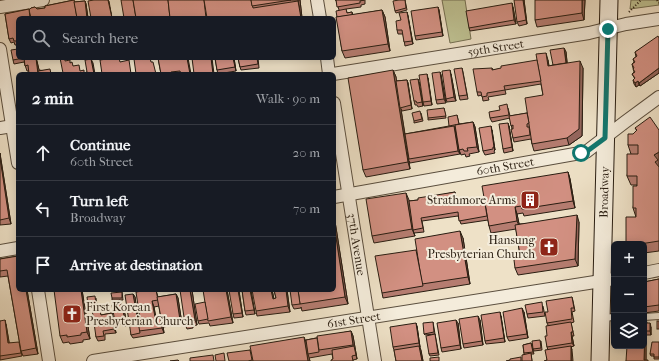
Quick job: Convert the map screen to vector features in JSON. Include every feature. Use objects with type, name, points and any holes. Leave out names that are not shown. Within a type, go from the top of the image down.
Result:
[{"type":"main road","name":"Broadway","points":[[600,361],[607,318],[608,280],[605,138],[609,0]]},
{"type":"street","points":[[0,7],[43,0]]},
{"type":"street","points":[[317,0],[320,16]]},
{"type":"street","name":"59th Street","points":[[336,74],[608,29],[659,19]]},
{"type":"street","points":[[0,49],[10,127],[16,154]]},
{"type":"street","points":[[327,60],[329,72]]},
{"type":"street","name":"60th Street","points":[[336,197],[586,152],[659,97]]},
{"type":"street","name":"37th Avenue","points":[[336,115],[375,361]]},
{"type":"street","points":[[0,251],[16,248]]},
{"type":"street","points":[[647,272],[659,270]]},
{"type":"street","name":"61st Street","points":[[93,361],[608,280]]},
{"type":"street","points":[[38,292],[50,361]]},
{"type":"lane","points":[[647,316],[659,316]]},
{"type":"path","points":[[628,13],[641,0]]},
{"type":"green space","points":[[442,0],[465,0],[471,39],[450,43]]},
{"type":"green space","points":[[631,0],[659,0],[659,5],[630,9]]},
{"type":"building","points":[[74,0],[77,16],[30,16],[29,10],[31,8],[45,8],[45,6]]},
{"type":"building","points":[[108,0],[112,16],[91,16],[88,1]]},
{"type":"building","points":[[121,0],[133,0],[136,16],[124,16]]},
{"type":"building","points":[[133,0],[168,0],[170,16],[136,16]]},
{"type":"building","points":[[168,0],[204,0],[206,16],[170,16]]},
{"type":"building","points":[[204,0],[251,0],[253,8],[298,1],[301,16],[207,16]]},
{"type":"building","points":[[251,0],[291,0],[252,6]]},
{"type":"building","points":[[336,0],[364,0],[360,1],[360,3],[337,7]]},
{"type":"building","points":[[405,0],[406,8],[395,11],[393,1]]},
{"type":"building","points":[[514,0],[523,0],[526,20],[517,22]]},
{"type":"building","points":[[535,0],[582,0],[582,13],[535,20]]},
{"type":"building","points":[[85,1],[87,16],[77,16],[74,2]]},
{"type":"building","points":[[512,3],[514,20],[469,28],[466,11]]},
{"type":"building","points":[[438,7],[442,32],[415,36],[411,11]]},
{"type":"building","points":[[29,9],[30,16],[16,16],[16,41],[14,41],[13,38],[9,39],[5,14]]},
{"type":"building","points":[[346,9],[347,13],[352,12],[352,15],[337,17],[336,11]]},
{"type":"building","points":[[382,10],[388,44],[342,51],[336,17]]},
{"type":"building","points":[[407,12],[412,41],[404,42],[402,30],[397,30],[396,21],[401,20],[399,13]]},
{"type":"building","points":[[658,36],[659,68],[639,83],[638,81],[635,83],[633,80],[635,78],[632,74],[635,72],[632,64],[635,62],[633,59],[637,56],[635,52]]},
{"type":"building","points":[[564,48],[566,63],[553,65],[550,50]]},
{"type":"building","points":[[16,49],[16,59],[13,60],[11,50]]},
{"type":"building","points":[[546,53],[548,66],[580,61],[579,129],[567,138],[532,144],[525,98],[543,95],[536,54]]},
{"type":"building","points":[[24,60],[36,60],[38,72],[29,72],[28,65],[25,66]]},
{"type":"building","points":[[60,60],[70,60],[70,63],[72,62],[73,66],[79,65],[80,71],[84,70],[84,72],[63,72]]},
{"type":"building","points":[[85,60],[91,60],[94,72],[87,72]]},
{"type":"building","points":[[100,60],[120,60],[120,62],[129,60],[131,72],[102,72]]},
{"type":"building","points":[[134,60],[150,60],[151,62],[153,62],[156,72],[136,72]]},
{"type":"building","points":[[158,60],[187,60],[190,72],[161,72]]},
{"type":"building","points":[[192,60],[211,60],[213,72],[194,72]]},
{"type":"building","points":[[215,60],[233,60],[235,67],[217,70]]},
{"type":"building","points":[[238,60],[257,60],[258,64],[240,67]]},
{"type":"building","points":[[537,60],[541,81],[504,86],[505,90],[487,93],[487,96],[482,97],[481,92],[477,92],[473,69],[492,68],[492,70],[501,68],[501,66]]},
{"type":"building","points":[[462,68],[467,95],[459,96],[454,69]]},
{"type":"building","points":[[50,69],[51,72],[38,72]]},
{"type":"building","points":[[393,70],[408,162],[363,170],[348,78]]},
{"type":"building","points":[[450,70],[454,97],[446,99],[442,71]]},
{"type":"building","points":[[440,72],[444,99],[436,100],[432,73]]},
{"type":"building","points":[[427,74],[431,101],[423,102],[419,75]]},
{"type":"building","points":[[418,79],[422,102],[417,103],[414,101],[410,80]]},
{"type":"building","points":[[407,80],[411,105],[400,108],[396,81]]},
{"type":"building","points":[[507,104],[509,115],[490,118],[489,112],[500,110],[499,106]]},
{"type":"building","points":[[444,108],[446,116],[428,118],[427,110]]},
{"type":"building","points":[[420,111],[422,119],[414,121],[412,113]]},
{"type":"building","points":[[527,113],[529,123],[527,124],[527,127],[529,127],[530,135],[513,138],[511,129],[513,129],[513,125],[511,126],[509,116]]},
{"type":"building","points":[[457,115],[459,124],[449,126],[448,117]]},
{"type":"building","points":[[650,117],[659,130],[659,152],[654,155],[658,160],[655,162],[659,167],[659,241],[647,243],[647,241],[626,241],[626,217],[636,217],[636,208],[633,208],[633,186],[637,186],[637,176],[627,176],[627,154],[638,154],[638,145],[628,145],[628,134],[633,134],[637,130],[635,128]]},
{"type":"building","points":[[473,122],[477,147],[467,148],[468,151],[464,151],[463,149],[459,150],[455,125]]},
{"type":"building","points":[[508,123],[512,147],[503,149],[499,124]]},
{"type":"building","points":[[454,126],[458,151],[409,159],[405,134]]},
{"type":"building","points":[[491,126],[494,147],[493,149],[483,151],[479,128]]},
{"type":"building","points":[[0,158],[9,218],[0,220]]},
{"type":"building","name":"Strathmore Arms","points":[[568,172],[573,201],[522,209],[521,206],[515,207],[517,221],[489,226],[482,186]]},
{"type":"building","points":[[455,192],[456,202],[484,198],[487,216],[459,221],[458,212],[421,218],[423,228],[413,230],[409,201],[418,200],[418,198]]},
{"type":"building","points":[[406,193],[412,229],[372,236],[366,199]]},
{"type":"building","name":"Hansung Presbyterian Church","points":[[577,215],[575,259],[515,268],[514,260],[520,255],[515,225]]},
{"type":"building","points":[[460,231],[468,277],[422,284],[415,239]]},
{"type":"building","points":[[336,237],[345,297],[300,304],[298,292],[336,292]]},
{"type":"building","points":[[416,250],[423,286],[382,293],[375,256]]},
{"type":"building","points":[[16,256],[16,292],[26,292],[36,348],[21,351],[7,270],[0,271],[0,259]]},
{"type":"building","points":[[659,279],[659,305],[647,307],[647,281]]},
{"type":"building","name":"First Korean Presbyterian Church","points":[[54,292],[81,292],[87,332],[81,333],[81,335],[67,337],[67,335],[60,336]]},
{"type":"building","points":[[122,292],[122,298],[112,298],[111,293]]},
{"type":"building","points":[[136,292],[156,292],[158,300],[152,301],[155,317],[160,316],[162,328],[139,331],[137,320],[140,319]]},
{"type":"building","points":[[180,292],[190,292],[195,320],[191,321],[191,323],[185,324]]},
{"type":"building","points":[[203,292],[226,292],[231,317],[208,321]]},
{"type":"building","points":[[229,292],[238,292],[242,313],[233,314]]},
{"type":"building","points":[[242,292],[250,292],[254,310],[245,311]]},
{"type":"building","points":[[252,292],[271,292],[273,299],[276,298],[274,292],[286,292],[288,306],[256,311]]},
{"type":"building","points":[[290,292],[298,292],[300,304],[292,305]]},
{"type":"building","points":[[133,294],[140,333],[131,335],[125,295]]},
{"type":"building","points":[[176,294],[180,320],[162,323],[157,297]]},
{"type":"building","points":[[95,296],[96,304],[88,305],[87,297]]},
{"type":"building","points":[[572,297],[574,308],[571,308],[572,319],[547,323],[545,312],[548,312],[546,301]]},
{"type":"building","points":[[120,300],[125,322],[120,323],[120,321],[115,322],[112,305],[118,304],[117,301]]},
{"type":"building","points":[[205,302],[208,319],[198,321],[195,304]]},
{"type":"building","points":[[542,302],[543,312],[527,314],[525,305]]},
{"type":"building","points":[[99,308],[101,315],[112,313],[114,329],[103,331],[104,336],[96,337],[92,309]]},
{"type":"building","points":[[522,308],[527,334],[507,337],[503,312]]},
{"type":"building","points":[[500,312],[504,338],[485,341],[481,315]]},
{"type":"building","points":[[478,316],[482,341],[463,344],[459,319]]},
{"type":"building","points":[[5,320],[8,343],[19,342],[21,353],[0,356],[0,321]]},
{"type":"building","points":[[456,320],[460,345],[441,348],[437,323]]},
{"type":"building","points":[[657,321],[659,321],[659,329],[657,329]]},
{"type":"building","points":[[433,322],[434,332],[424,334],[423,323]]},
{"type":"building","points":[[571,322],[573,332],[571,332],[572,343],[547,347],[545,336],[547,336],[546,326]]},
{"type":"building","points":[[416,323],[419,343],[393,347],[390,327]]},
{"type":"building","points":[[647,323],[650,323],[650,331],[647,331]]},
{"type":"building","points":[[351,331],[353,345],[319,350],[317,336]]},
{"type":"building","points":[[435,334],[438,353],[429,354],[426,336]]},
{"type":"building","points":[[304,337],[308,361],[253,361],[250,346]]},
{"type":"building","points":[[317,338],[319,352],[308,354],[306,340]]},
{"type":"building","points":[[540,340],[541,348],[533,349],[532,341]]},
{"type":"building","points":[[652,342],[659,342],[659,357],[654,357],[654,354],[650,354]]},
{"type":"building","points":[[531,343],[533,352],[524,353],[523,345]]},
{"type":"building","points":[[354,346],[356,355],[352,356],[353,361],[331,361],[333,359],[332,350]]},
{"type":"building","points":[[419,346],[422,361],[396,361],[394,350]]},
{"type":"building","points":[[571,346],[571,361],[544,361],[547,360],[545,350]]},
{"type":"building","points":[[627,349],[644,349],[644,360],[648,360],[648,361],[626,361]]},
{"type":"building","points":[[250,350],[252,360],[229,361],[227,353]]},
{"type":"building","points":[[224,353],[225,361],[216,361],[215,355]]},
{"type":"building","points":[[531,353],[532,361],[522,361],[522,355]]},
{"type":"building","points":[[213,355],[214,361],[190,361],[190,358]]},
{"type":"building","points":[[439,357],[439,361],[430,361],[430,358]]},
{"type":"building","points":[[521,357],[521,361],[506,361],[510,359]]},
{"type":"place","name":"Strathmore Arms","points":[[530,200]]},
{"type":"place","name":"Hansung Presbyterian Church","points":[[549,247]]},
{"type":"place","name":"First Korean Presbyterian Church","points":[[72,314]]},
{"type":"route","points":[[581,153],[593,148],[605,138],[608,29]]}]
